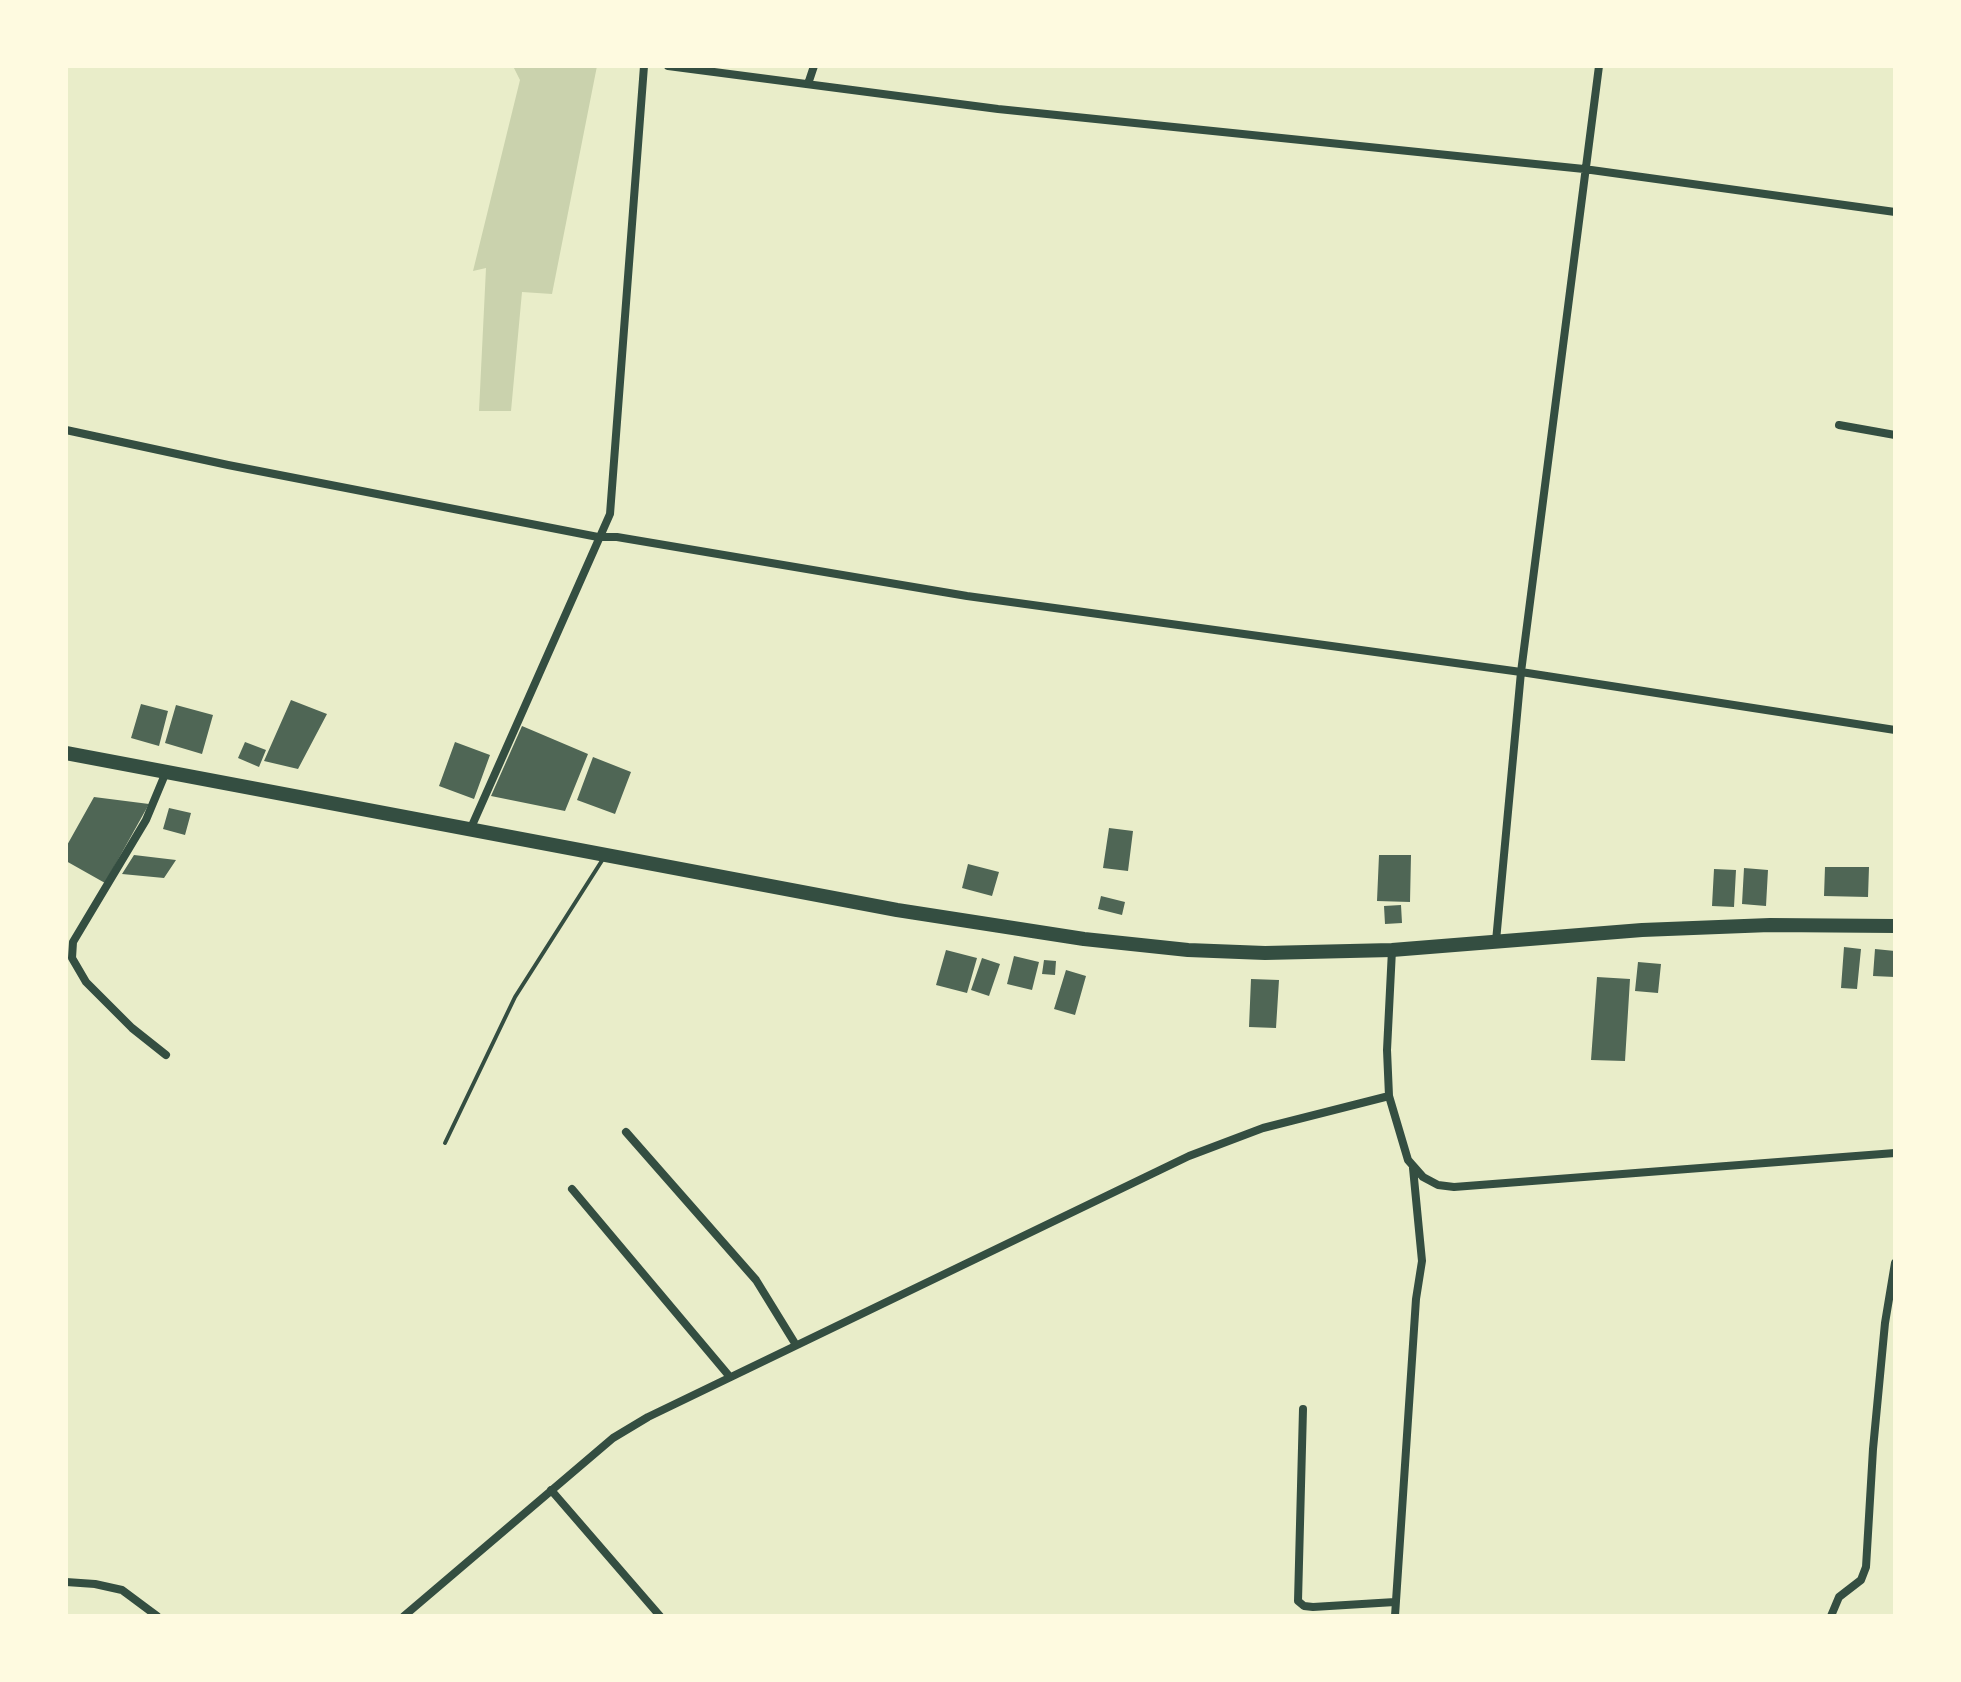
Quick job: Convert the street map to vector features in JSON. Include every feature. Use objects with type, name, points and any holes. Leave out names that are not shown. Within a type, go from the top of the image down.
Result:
[{"type":"highway","points":[[66,753],[897,910],[1084,939],[1188,950],[1265,953],[1392,950],[1642,930],[1770,925],[1895,926]]},
{"type":"street","points":[[470,830],[610,514],[644,66]]},
{"type":"street","points":[[668,66],[998,109],[1584,169],[1895,212]]},
{"type":"street","points":[[808,84],[814,66]]},
{"type":"street","points":[[1496,941],[1521,672],[1599,66]]},
{"type":"street","points":[[1839,425],[1895,435]]},
{"type":"street","points":[[66,430],[598,537],[617,537],[981,599],[1521,672],[1895,730]]},
{"type":"street","points":[[166,772],[146,820],[73,942],[72,958],[86,982],[132,1028],[166,1055]]},
{"type":"street","points":[[1392,950],[1387,1050],[1389,1096],[1400,1137],[1413,1167],[1422,1261],[1416,1299],[1395,1616]]},
{"type":"street","points":[[404,1616],[613,1438],[648,1417],[1189,1156],[1263,1128],[1389,1096]]},
{"type":"street","points":[[626,1132],[756,1280],[796,1345]]},
{"type":"street","points":[[1413,1167],[1438,1185],[1454,1187],[1895,1153]]},
{"type":"street","points":[[572,1189],[730,1377]]},
{"type":"street","points":[[1831,1616],[1839,1597],[1861,1580],[1866,1567],[1881,1370],[1895,1263]]},
{"type":"street","points":[[1303,1409],[1297,1598],[1304,1606],[1395,1602]]},
{"type":"street","points":[[551,1490],[660,1616]]},
{"type":"street","points":[[66,1582],[112,1587],[131,1595],[157,1616]]},
{"type":"street","points":[[1338,1605],[1338,1616]]},
{"type":"lane","points":[[445,1143],[515,997],[604,856]]},
{"type":"green space","points":[[513,66],[597,66],[552,294],[522,292],[511,411],[479,411],[486,268],[473,271],[520,80]]},
{"type":"building","points":[[291,700],[327,714],[298,769],[264,761]]},
{"type":"building","points":[[141,704],[168,711],[159,746],[131,738]]},
{"type":"building","points":[[176,705],[213,715],[202,754],[165,743]]},
{"type":"building","points":[[522,726],[588,754],[565,811],[491,796]]},
{"type":"building","points":[[245,742],[266,750],[259,767],[238,758]]},
{"type":"building","points":[[455,742],[490,755],[474,799],[439,786]]},
{"type":"building","points":[[593,757],[631,772],[615,814],[577,800]]},
{"type":"building","points":[[94,797],[149,804],[105,883],[66,861],[66,847]]},
{"type":"building","points":[[169,808],[191,813],[185,835],[163,829]]},
{"type":"building","points":[[1109,828],[1133,831],[1128,871],[1103,868]]},
{"type":"building","points":[[134,855],[176,860],[164,878],[122,874]]},
{"type":"building","points":[[1379,855],[1411,855],[1410,902],[1377,901]]},
{"type":"building","points":[[968,864],[999,872],[992,896],[962,888]]},
{"type":"building","points":[[1825,867],[1869,867],[1868,897],[1824,896]]},
{"type":"building","points":[[1744,868],[1768,870],[1766,906],[1742,904]]},
{"type":"building","points":[[1714,869],[1736,870],[1734,907],[1712,906]]},
{"type":"building","points":[[1101,896],[1125,902],[1122,915],[1098,909]]},
{"type":"building","points":[[1401,905],[1402,923],[1385,924],[1384,906]]},
{"type":"building","points":[[1844,947],[1861,949],[1857,989],[1841,988]]},
{"type":"building","points":[[1875,949],[1895,951],[1895,977],[1873,976]]},
{"type":"building","points":[[946,950],[977,958],[967,993],[936,985]]},
{"type":"building","points":[[1014,956],[1039,962],[1032,990],[1007,984]]},
{"type":"building","points":[[982,958],[1000,964],[989,996],[971,990]]},
{"type":"building","points":[[1044,960],[1056,961],[1055,975],[1042,974]]},
{"type":"building","points":[[1638,962],[1661,964],[1658,993],[1635,991]]},
{"type":"building","points":[[1066,970],[1086,976],[1075,1015],[1054,1009]]},
{"type":"building","points":[[1597,977],[1630,979],[1625,1061],[1591,1060]]},
{"type":"building","points":[[1251,979],[1279,980],[1276,1028],[1249,1027]]}]
